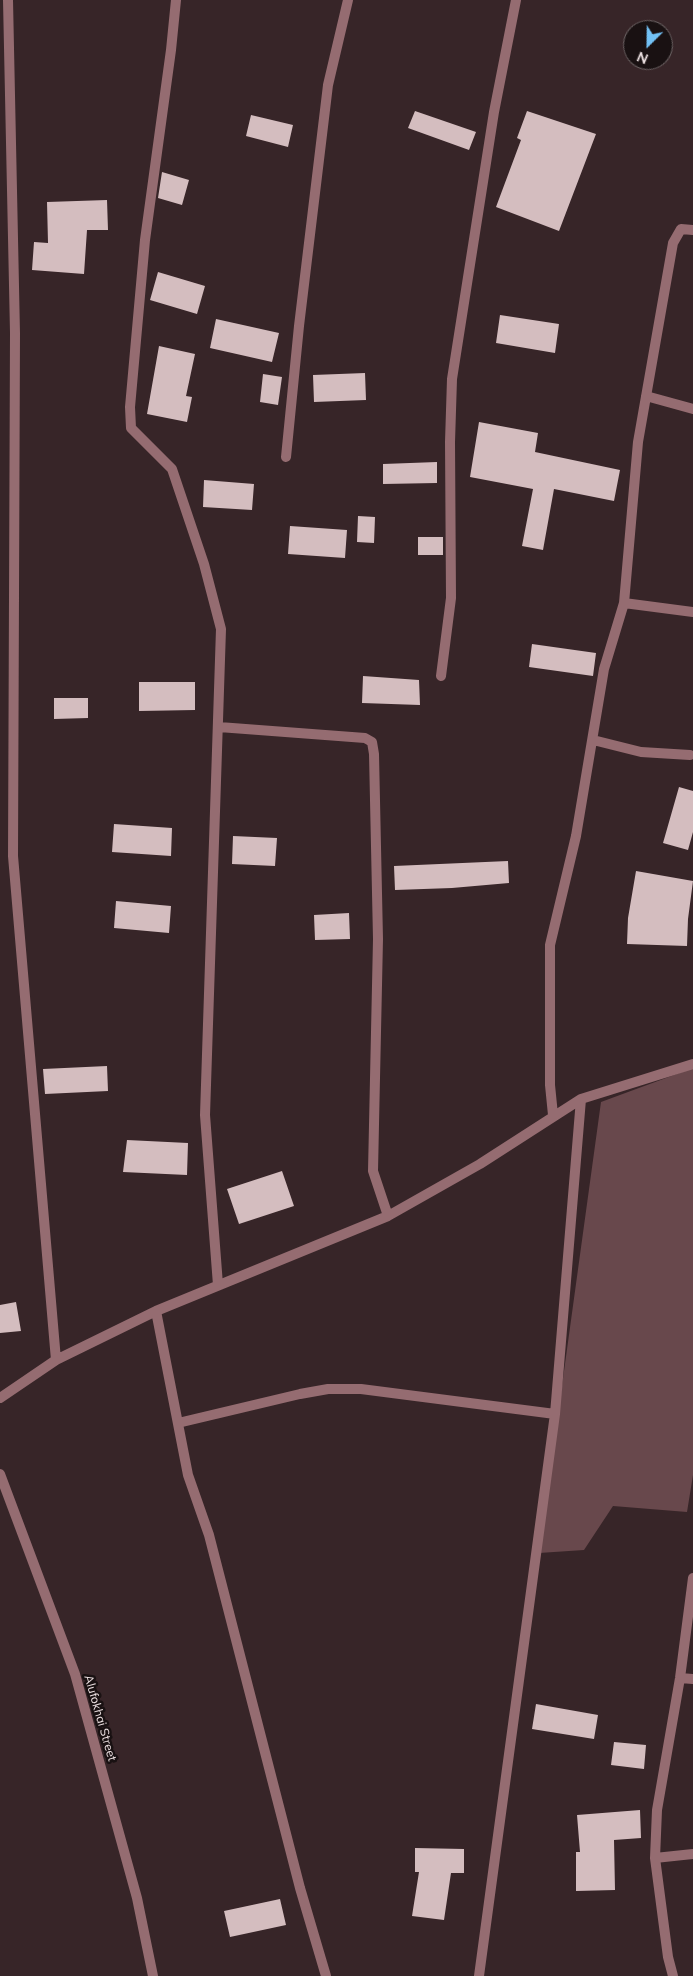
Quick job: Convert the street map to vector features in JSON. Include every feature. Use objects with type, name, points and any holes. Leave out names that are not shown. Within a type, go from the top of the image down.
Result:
[{"type":"street","points":[[8,0],[15,333],[13,856],[56,1360]]},
{"type":"street","points":[[176,0],[145,240],[130,407],[131,428],[172,469],[204,564],[222,629],[205,1115],[218,1286]]},
{"type":"street","points":[[286,457],[299,326],[328,85],[348,0]]},
{"type":"street","points":[[441,676],[451,598],[450,442],[452,379],[494,112],[516,0]]},
{"type":"street","points":[[0,190],[11,189]]},
{"type":"street","points":[[553,1115],[550,1085],[550,945],[576,836],[604,669],[624,603],[638,442],[672,243],[681,229],[693,230]]},
{"type":"street","points":[[646,396],[693,409]]},
{"type":"street","points":[[624,603],[693,612]]},
{"type":"street","points":[[219,727],[365,738],[372,742],[374,754],[378,939],[373,1171],[388,1216]]},
{"type":"street","points":[[593,740],[641,752],[690,755]]},
{"type":"street","points":[[0,1398],[56,1360],[156,1311],[388,1216],[480,1164],[553,1115],[581,1099],[693,1064]]},
{"type":"street","points":[[479,1976],[555,1414],[581,1099]]},
{"type":"street","points":[[156,1311],[188,1475],[209,1535],[300,1888],[326,1976]]},
{"type":"street","points":[[178,1423],[328,1389],[361,1389],[555,1414]]},
{"type":"street","name":"Alufokhai Street","points":[[0,1474],[75,1674],[137,1898],[153,1976]]},
{"type":"street","points":[[674,1976],[668,1957],[655,1858],[657,1810],[680,1678],[693,1578]]},
{"type":"street","points":[[680,1678],[693,1679]]},
{"type":"street","points":[[655,1858],[693,1854]]},
{"type":"shaded area","points":[[693,1068],[693,1475],[687,1512],[613,1506],[584,1550],[539,1553],[601,1102]]},
{"type":"building","points":[[415,111],[476,132],[469,150],[408,128]]},
{"type":"building","points":[[527,111],[596,134],[559,231],[496,207],[521,140],[517,138]]},
{"type":"building","points":[[251,115],[293,125],[288,147],[246,136]]},
{"type":"building","points":[[162,172],[189,180],[182,205],[158,198]]},
{"type":"building","points":[[107,200],[108,230],[87,230],[84,274],[32,270],[34,242],[48,243],[47,202]]},
{"type":"building","points":[[158,272],[205,286],[197,314],[150,300]]},
{"type":"building","points":[[500,315],[559,324],[555,353],[496,343]]},
{"type":"building","points":[[216,319],[279,333],[272,362],[210,348]]},
{"type":"building","points":[[159,346],[195,354],[186,396],[192,397],[187,422],[147,414]]},
{"type":"building","points":[[365,373],[366,400],[314,402],[313,375]]},
{"type":"building","points":[[263,374],[282,377],[278,405],[260,402]]},
{"type":"building","points":[[479,422],[538,433],[535,452],[620,470],[614,501],[554,489],[543,550],[522,546],[533,489],[470,477]]},
{"type":"building","points":[[437,462],[437,483],[383,484],[383,464]]},
{"type":"building","points":[[204,480],[254,484],[252,510],[203,507]]},
{"type":"building","points":[[358,516],[375,517],[374,543],[357,542]]},
{"type":"building","points":[[290,526],[347,530],[345,558],[288,554]]},
{"type":"building","points":[[418,537],[443,537],[443,555],[418,555]]},
{"type":"building","points":[[532,644],[596,653],[593,676],[529,667]]},
{"type":"building","points":[[363,676],[419,680],[420,705],[362,703]]},
{"type":"building","points":[[139,682],[195,682],[195,710],[139,711]]},
{"type":"building","points":[[54,698],[88,698],[88,718],[54,719]]},
{"type":"building","points":[[679,787],[693,791],[693,832],[688,850],[663,843]]},
{"type":"building","points":[[114,824],[172,828],[171,856],[112,852]]},
{"type":"building","points":[[233,836],[277,838],[275,866],[232,864]]},
{"type":"building","points":[[508,861],[509,883],[395,890],[394,866]]},
{"type":"building","points":[[636,871],[693,881],[687,946],[627,944],[628,918]]},
{"type":"building","points":[[116,901],[171,906],[169,933],[114,928]]},
{"type":"building","points":[[349,913],[350,939],[315,940],[314,915]]},
{"type":"building","points":[[107,1066],[108,1091],[45,1094],[43,1069]]},
{"type":"building","points":[[127,1140],[188,1143],[187,1175],[123,1172]]},
{"type":"building","points":[[282,1171],[294,1206],[239,1224],[227,1189]]},
{"type":"building","points":[[16,1302],[21,1331],[0,1333],[0,1305]]},
{"type":"building","points":[[536,1704],[598,1715],[594,1739],[532,1729]]},
{"type":"building","points":[[614,1742],[646,1745],[644,1769],[611,1765]]},
{"type":"building","points":[[640,1810],[641,1838],[614,1840],[615,1890],[576,1891],[576,1852],[580,1852],[577,1815]]},
{"type":"building","points":[[415,1848],[464,1849],[464,1873],[451,1873],[444,1920],[412,1916],[419,1872],[415,1872]]},
{"type":"building","points":[[280,1899],[286,1925],[230,1937],[224,1911]]}]
